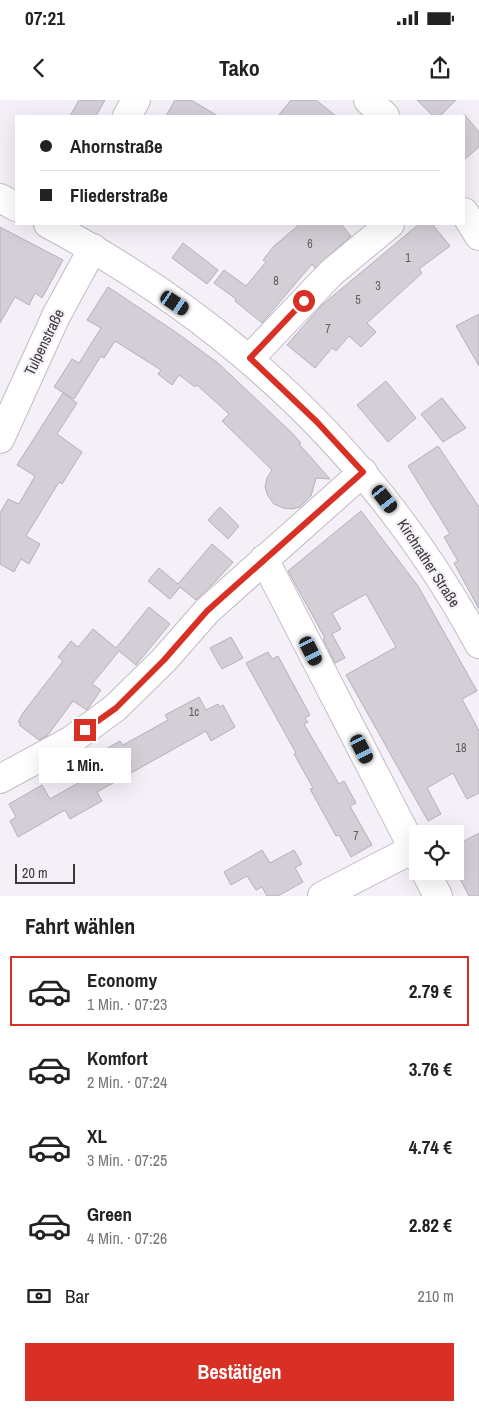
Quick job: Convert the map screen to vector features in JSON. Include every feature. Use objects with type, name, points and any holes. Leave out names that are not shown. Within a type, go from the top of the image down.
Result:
[{"type":"street","points":[[128,115],[136,100]]},
{"type":"street","points":[[368,100],[384,115]]},
{"type":"street","points":[[0,198],[15,206]]},
{"type":"street","points":[[465,214],[479,236]]},
{"type":"street","points":[[250,358],[331,273],[389,225]]},
{"type":"street","name":"Kirchrather Straße","points":[[59,226],[191,314],[250,358],[317,422],[363,472],[406,526],[479,644]]},
{"type":"street","name":"Tulpenstraße","points":[[0,439],[56,316],[93,248]]},
{"type":"street","points":[[0,779],[70,742],[116,708],[164,660],[207,611],[363,472]]},
{"type":"street","points":[[264,560],[409,842]]},
{"type":"street","points":[[322,896],[409,862]]},
{"type":"street","points":[[429,880],[438,896]]},
{"type":"building","points":[[79,100],[105,100],[97,115],[71,115]]},
{"type":"building","points":[[175,100],[191,100],[216,115],[167,115]]},
{"type":"building","points":[[291,100],[316,100],[335,115],[279,115]]},
{"type":"building","points":[[417,100],[456,100],[441,115],[432,115]]},
{"type":"building","points":[[465,115],[479,132],[479,147],[465,159]]},
{"type":"building","points":[[299,225],[342,225],[351,236],[315,268],[312,264],[262,323],[235,301],[236,299],[214,283],[224,270],[246,286],[266,262],[263,260],[274,246]]},
{"type":"building","points":[[418,225],[433,225],[450,246],[419,269],[422,273],[367,323],[376,332],[361,347],[349,336],[336,351],[332,348],[315,368],[287,345],[322,305]]},
{"type":"building","points":[[0,227],[63,260],[42,298],[35,293],[29,305],[15,297],[0,323]]},
{"type":"building","points":[[183,243],[218,270],[207,284],[172,258]]},
{"type":"building","points":[[108,287],[218,363],[292,433],[301,443],[299,444],[330,479],[316,478],[311,496],[300,507],[292,509],[283,508],[274,504],[268,496],[265,487],[267,478],[272,470],[222,421],[229,414],[197,385],[195,387],[179,375],[172,385],[158,374],[161,370],[115,341],[104,358],[101,356],[74,399],[54,387],[72,359],[79,363],[101,328],[87,320]]},
{"type":"building","points":[[479,314],[479,366],[456,326]]},
{"type":"building","points":[[386,381],[416,418],[388,442],[357,405]]},
{"type":"building","points":[[63,393],[77,403],[57,434],[82,452],[62,484],[59,482],[26,536],[40,544],[29,564],[21,559],[14,572],[0,564],[0,513],[8,499],[19,504],[35,476],[17,465]]},
{"type":"building","points":[[442,398],[466,428],[443,442],[421,414]]},
{"type":"building","points":[[438,446],[479,507],[479,609],[454,563],[458,561],[444,537],[450,534],[408,466]]},
{"type":"building","points":[[220,507],[239,526],[228,539],[208,520]]},
{"type":"building","points":[[361,511],[418,586],[477,691],[462,699],[479,731],[479,793],[467,799],[453,773],[427,788],[441,814],[428,821],[346,675],[396,647],[366,594],[332,613],[341,629],[332,634],[345,658],[335,663],[323,639],[325,638],[288,571]]},
{"type":"building","points":[[212,544],[233,562],[196,600],[180,587],[170,599],[148,581],[159,568],[178,584]]},
{"type":"building","points":[[149,607],[170,624],[136,665],[119,651],[92,684],[101,690],[87,710],[73,701],[47,736],[39,740],[19,725],[21,723],[18,722],[23,713],[63,661],[58,657],[71,641],[78,647],[93,629],[116,648]]},
{"type":"building","points":[[231,637],[243,658],[222,669],[210,648]]},
{"type":"building","points":[[268,652],[272,659],[278,656],[310,715],[305,718],[308,722],[304,724],[339,784],[344,781],[356,803],[350,806],[372,845],[351,857],[339,835],[336,836],[310,789],[313,788],[294,754],[296,753],[246,663]]},
{"type":"building","points":[[199,697],[206,710],[218,704],[220,707],[223,705],[235,727],[211,741],[206,731],[97,792],[102,801],[70,819],[65,810],[18,837],[10,821],[16,817],[9,804],[42,785],[50,799],[94,774],[87,760],[120,741],[123,745],[168,720],[165,715]]},
{"type":"building","points":[[479,833],[479,896],[469,896],[460,880],[464,880],[464,841]]},
{"type":"building","points":[[262,850],[270,863],[294,850],[302,864],[295,868],[303,882],[278,896],[267,896],[262,887],[256,890],[247,876],[231,885],[224,872]]},
{"type":"route","points":[[85,730],[116,708],[164,660],[207,611],[363,472],[317,422],[250,358],[304,301]]}]
